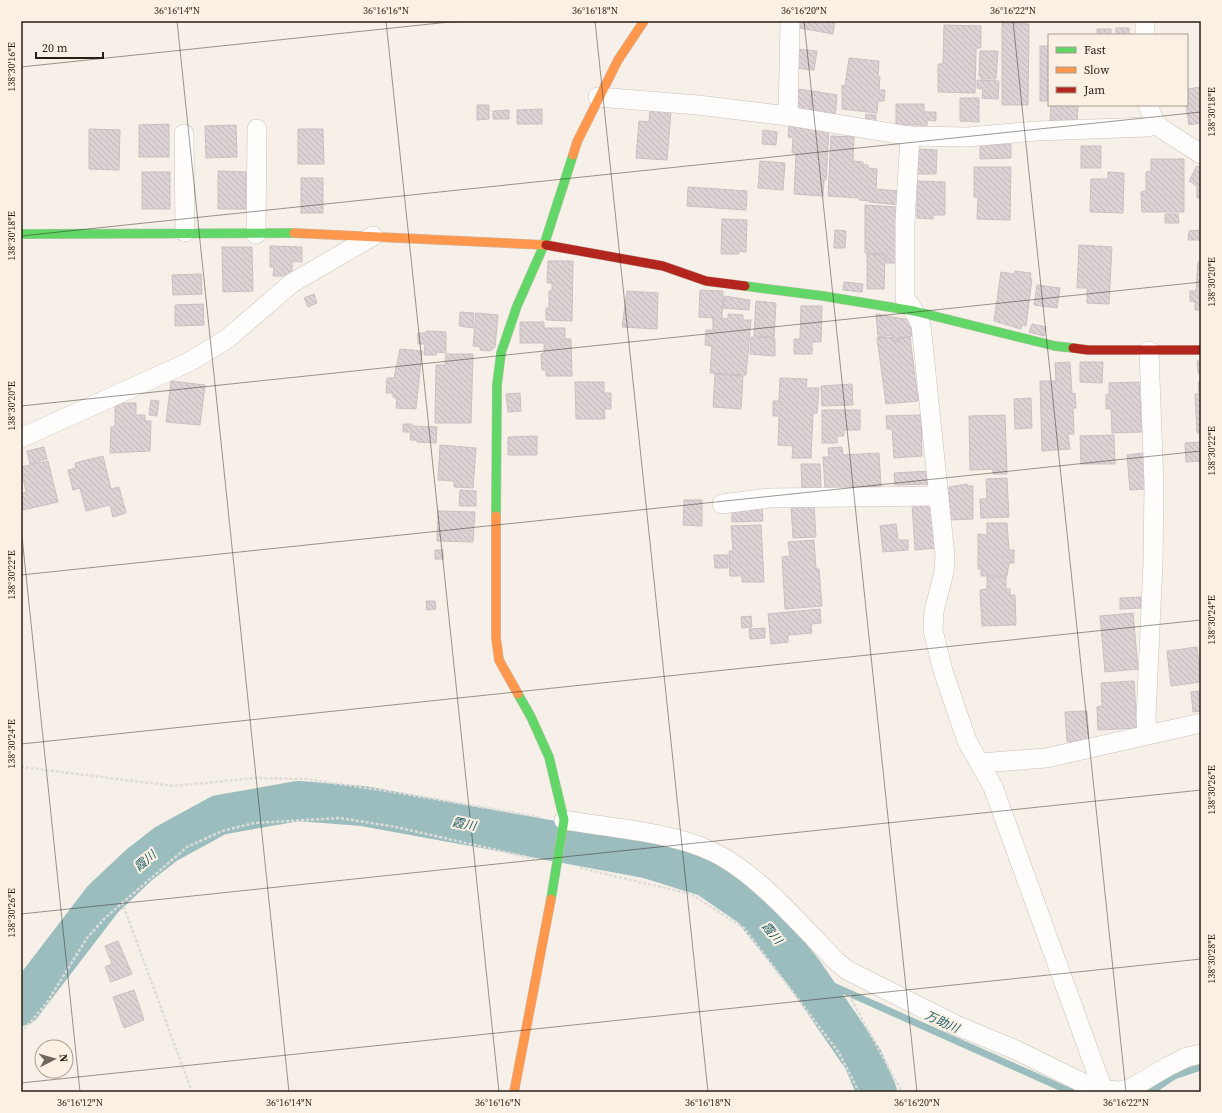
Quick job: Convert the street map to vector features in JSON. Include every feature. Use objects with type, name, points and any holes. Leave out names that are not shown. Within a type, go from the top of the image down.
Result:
[{"type":"street","points":[[514,1092],[559,860],[564,825],[550,757],[531,717],[499,660],[496,638],[497,385],[501,354],[517,306],[544,245],[577,142],[598,97],[618,60],[644,21]]},
{"type":"street","points":[[788,116],[790,21]]},
{"type":"street","points":[[1144,34],[1145,21]]},
{"type":"street","points":[[598,97],[788,116],[910,136],[968,137],[1037,131],[1148,127],[1155,123]]},
{"type":"street","points":[[1148,106],[1155,123],[1201,154]]},
{"type":"street","points":[[256,234],[257,129]]},
{"type":"street","points":[[184,134],[185,232]]},
{"type":"street","points":[[910,136],[905,222],[905,300],[914,311],[921,325],[945,556],[944,572],[934,611],[933,630],[943,671],[967,741],[993,787],[1103,1090]]},
{"type":"street","points":[[21,234],[185,232],[256,234],[322,233],[544,245],[663,266],[706,281],[823,296],[914,311],[1055,346],[1088,350],[1201,350]]},
{"type":"street","points":[[21,438],[189,362],[227,339],[292,283],[373,236]]},
{"type":"street","points":[[1147,735],[1146,709],[1153,563],[1154,492],[1148,351]]},
{"type":"street","points":[[722,504],[769,498],[939,496]]},
{"type":"street","points":[[980,763],[1046,758],[1201,723]]},
{"type":"street","points":[[564,825],[674,839],[695,844],[714,852],[734,864],[756,882],[847,970],[958,1026],[1016,1050],[1079,1082],[1103,1090],[1121,1091],[1133,1087],[1187,1057],[1201,1054]]},
{"type":"path","points":[[21,767],[173,786],[256,778],[306,779],[387,791],[564,825]]},
{"type":"path","points":[[21,1033],[46,1004],[87,938],[122,902],[187,847],[222,832],[254,823],[340,818],[559,860],[692,894],[744,928],[839,1053],[859,1092]]},
{"type":"path","points":[[122,902],[192,1092]]},
{"type":"path","points":[[850,999],[902,1092]]},
{"type":"building","points":[[448,21],[617,21],[448,22]]},
{"type":"building","points":[[798,21],[835,21],[833,34],[800,28],[797,26]]},
{"type":"building","points":[[1002,23],[1029,24],[1028,105],[1002,105]]},
{"type":"building","points":[[944,25],[981,26],[981,48],[976,48],[975,93],[938,92],[938,64],[943,64]]},
{"type":"building","points":[[1116,28],[1129,28],[1129,34],[1116,34]]},
{"type":"building","points":[[1097,29],[1111,29],[1111,34],[1097,34]]},
{"type":"building","points":[[1040,46],[1048,46],[1048,101],[1040,101]]},
{"type":"building","points":[[796,49],[817,51],[814,70],[794,68]]},
{"type":"building","points":[[980,51],[998,51],[996,79],[981,79],[981,76],[979,76]]},
{"type":"building","points":[[849,58],[879,61],[879,90],[885,90],[884,101],[878,101],[877,113],[842,109],[842,85],[845,86]]},
{"type":"building","points":[[977,80],[999,81],[998,99],[982,98],[983,89],[977,88]]},
{"type":"building","points":[[1201,87],[1201,123],[1189,125],[1186,106],[1188,106],[1188,89]]},
{"type":"building","points":[[797,89],[812,91],[809,112],[794,110]]},
{"type":"building","points":[[813,91],[837,95],[835,118],[810,115]]},
{"type":"building","points":[[960,98],[979,98],[979,122],[960,121]]},
{"type":"building","points":[[896,104],[924,104],[924,112],[936,112],[936,121],[927,120],[927,129],[921,129],[921,125],[896,125]]},
{"type":"building","points":[[477,105],[489,105],[489,119],[477,120]]},
{"type":"building","points":[[1051,106],[1078,106],[1077,121],[1050,121]]},
{"type":"building","points":[[542,109],[542,124],[517,124],[517,110]]},
{"type":"building","points":[[509,110],[509,119],[493,119],[493,111]]},
{"type":"building","points":[[650,110],[671,112],[667,160],[636,158],[639,121],[649,122]]},
{"type":"building","points":[[866,114],[876,115],[875,124],[865,123]]},
{"type":"building","points":[[169,124],[169,157],[139,157],[139,125]]},
{"type":"building","points":[[236,125],[237,157],[206,158],[205,126]]},
{"type":"building","points":[[789,125],[829,131],[826,180],[824,180],[823,196],[794,194],[796,153],[792,153],[793,138],[788,137]]},
{"type":"building","points":[[89,129],[120,130],[119,170],[89,169]]},
{"type":"building","points":[[298,129],[323,129],[324,164],[298,164]]},
{"type":"building","points":[[763,130],[777,132],[776,145],[762,144]]},
{"type":"building","points":[[831,136],[854,137],[853,161],[863,162],[863,165],[868,165],[868,168],[877,169],[876,189],[899,191],[899,205],[869,202],[870,201],[859,200],[859,198],[828,196]]},
{"type":"building","points":[[980,144],[1011,144],[1011,158],[980,159]]},
{"type":"building","points":[[1081,146],[1101,146],[1101,168],[1081,168]]},
{"type":"building","points":[[917,149],[937,150],[936,174],[916,174]]},
{"type":"building","points":[[1151,159],[1184,159],[1184,212],[1142,212],[1141,192],[1146,191],[1146,172],[1151,171]]},
{"type":"building","points":[[760,161],[785,163],[783,190],[758,188]]},
{"type":"building","points":[[1197,166],[1201,168],[1201,198],[1197,198],[1197,186],[1189,181]]},
{"type":"building","points":[[974,167],[1011,167],[1010,220],[977,219],[978,197],[974,197]]},
{"type":"building","points":[[218,171],[246,172],[246,209],[218,209]]},
{"type":"building","points":[[142,172],[170,172],[170,209],[142,209]]},
{"type":"building","points":[[1108,172],[1124,173],[1123,213],[1090,212],[1091,179],[1108,179]]},
{"type":"building","points":[[301,178],[323,178],[323,213],[301,213]]},
{"type":"building","points":[[917,181],[945,182],[945,215],[933,215],[933,219],[917,218]]},
{"type":"building","points":[[688,187],[747,191],[746,210],[687,206]]},
{"type":"building","points":[[865,205],[897,207],[899,263],[886,263],[886,254],[865,253]]},
{"type":"building","points":[[1165,214],[1178,214],[1179,223],[1165,223]]},
{"type":"building","points":[[722,219],[747,220],[746,252],[739,251],[739,254],[721,254]]},
{"type":"building","points":[[835,230],[846,231],[845,248],[834,248]]},
{"type":"building","points":[[1201,230],[1201,240],[1188,240],[1189,231]]},
{"type":"building","points":[[1079,245],[1112,247],[1109,304],[1087,303],[1087,288],[1077,288]]},
{"type":"building","points":[[270,246],[302,247],[302,262],[292,261],[292,276],[273,276],[274,267],[270,267]]},
{"type":"building","points":[[222,247],[252,247],[253,291],[223,292]]},
{"type":"building","points":[[867,254],[885,255],[884,289],[867,289]]},
{"type":"building","points":[[548,261],[573,261],[572,321],[546,320],[546,308],[549,308],[549,291],[552,291],[552,283],[547,283]]},
{"type":"building","points":[[1198,262],[1201,262],[1201,310],[1195,310],[1195,302],[1190,301],[1190,291],[1196,291]]},
{"type":"building","points":[[1015,271],[1031,273],[1030,278],[1032,279],[1026,326],[1022,325],[1021,329],[994,321],[1001,272],[1014,274]]},
{"type":"building","points":[[201,274],[202,294],[173,295],[172,275]]},
{"type":"building","points":[[844,282],[863,284],[862,292],[843,290]]},
{"type":"building","points":[[1037,285],[1060,288],[1057,308],[1034,305]]},
{"type":"building","points":[[700,290],[723,291],[722,318],[728,319],[728,314],[743,315],[743,320],[751,320],[746,375],[710,373],[712,346],[705,345],[706,330],[713,330],[713,318],[699,317]]},
{"type":"building","points":[[627,291],[658,293],[657,329],[622,327]]},
{"type":"building","points":[[314,294],[317,303],[308,307],[304,298]]},
{"type":"building","points":[[724,296],[750,300],[749,310],[723,308]]},
{"type":"building","points":[[756,301],[776,303],[774,337],[754,336]]},
{"type":"building","points":[[203,304],[204,325],[175,326],[175,305]]},
{"type":"building","points":[[801,306],[822,306],[821,342],[812,342],[812,354],[794,354],[794,339],[800,339]]},
{"type":"building","points":[[460,312],[474,313],[473,328],[459,326]]},
{"type":"building","points":[[476,313],[498,315],[495,347],[490,351],[480,350],[480,347],[473,346]]},
{"type":"building","points":[[876,314],[910,320],[912,336],[898,338],[899,340],[893,341],[892,335],[878,337]]},
{"type":"building","points":[[520,322],[544,322],[544,328],[565,328],[565,339],[571,339],[572,376],[546,376],[546,370],[542,370],[541,354],[544,353],[544,343],[520,343]]},
{"type":"building","points":[[1032,324],[1046,327],[1044,336],[1029,332]]},
{"type":"building","points":[[426,331],[446,332],[446,353],[437,352],[436,355],[424,355],[425,344],[418,344],[418,333],[426,333]]},
{"type":"building","points":[[751,337],[775,338],[775,356],[750,354]]},
{"type":"building","points":[[892,337],[893,342],[899,341],[899,338],[910,337],[918,401],[886,404],[877,338]]},
{"type":"building","points":[[400,349],[422,351],[416,409],[396,408],[397,399],[393,397],[393,393],[386,393],[387,378],[394,378]]},
{"type":"building","points":[[446,354],[473,354],[471,423],[435,423],[436,365],[445,365]]},
{"type":"building","points":[[1197,361],[1201,361],[1201,372],[1198,373]]},
{"type":"building","points":[[1070,362],[1072,394],[1075,393],[1076,408],[1073,408],[1074,434],[1068,434],[1070,449],[1042,451],[1040,381],[1056,381],[1055,363]]},
{"type":"building","points":[[1080,362],[1103,362],[1102,383],[1080,382]]},
{"type":"building","points":[[715,374],[743,376],[741,409],[713,407]]},
{"type":"building","points":[[780,378],[807,379],[806,388],[819,388],[817,413],[813,413],[811,458],[792,458],[793,446],[778,445],[779,416],[773,416],[773,401],[779,401]]},
{"type":"building","points":[[171,381],[205,385],[200,425],[166,422]]},
{"type":"building","points":[[575,382],[604,382],[604,393],[611,393],[611,409],[604,409],[605,419],[576,419]]},
{"type":"building","points":[[1139,382],[1142,432],[1112,433],[1111,409],[1106,409],[1106,395],[1109,394],[1109,383]]},
{"type":"building","points":[[1198,382],[1201,382],[1201,433],[1197,433],[1195,394],[1199,394]]},
{"type":"building","points":[[852,384],[853,405],[822,406],[821,386]]},
{"type":"building","points":[[520,393],[521,411],[508,412],[506,394]]},
{"type":"building","points":[[1031,398],[1032,428],[1015,429],[1014,399]]},
{"type":"building","points":[[151,400],[159,401],[157,416],[149,415]]},
{"type":"building","points":[[115,403],[136,403],[136,415],[145,415],[145,421],[151,421],[150,451],[110,453],[111,427],[115,426]]},
{"type":"building","points":[[822,410],[860,410],[860,430],[844,430],[844,436],[837,436],[837,443],[822,443]]},
{"type":"building","points":[[921,415],[922,456],[894,458],[892,429],[887,429],[886,416]]},
{"type":"building","points":[[1005,415],[1007,474],[993,474],[993,469],[970,470],[969,416]]},
{"type":"building","points":[[403,424],[412,424],[412,426],[437,427],[436,443],[410,440],[411,432],[403,432]]},
{"type":"building","points":[[1114,435],[1115,464],[1081,464],[1080,436]]},
{"type":"building","points":[[537,436],[537,455],[508,455],[508,437]]},
{"type":"building","points":[[1201,442],[1201,461],[1186,462],[1185,443]]},
{"type":"building","points":[[440,445],[476,448],[473,488],[454,487],[454,481],[438,480]]},
{"type":"building","points":[[44,447],[47,459],[30,464],[27,451]]},
{"type":"building","points":[[842,447],[843,455],[879,453],[881,486],[825,489],[823,457],[829,457],[828,448]]},
{"type":"building","points":[[1143,453],[1146,489],[1130,490],[1127,455]]},
{"type":"building","points":[[103,456],[111,489],[119,487],[126,513],[113,517],[110,505],[86,511],[80,488],[73,490],[68,470],[76,468],[75,463]]},
{"type":"building","points":[[48,461],[58,502],[23,510],[21,493],[26,492],[21,467]]},
{"type":"building","points":[[801,464],[820,464],[821,488],[802,489]]},
{"type":"building","points":[[930,471],[931,484],[895,485],[894,473]]},
{"type":"building","points":[[1007,478],[1009,517],[981,518],[980,499],[987,499],[986,479]]},
{"type":"building","points":[[967,484],[967,486],[973,486],[973,519],[949,520],[949,487]]},
{"type":"building","points":[[460,490],[476,491],[476,506],[459,506]]},
{"type":"building","points":[[684,500],[702,500],[702,526],[683,525]]},
{"type":"building","points":[[934,502],[937,548],[915,550],[912,504]]},
{"type":"building","points":[[814,506],[816,537],[793,538],[791,507]]},
{"type":"building","points":[[762,508],[763,521],[732,522],[732,509]]},
{"type":"building","points":[[438,511],[475,512],[473,542],[437,541]]},
{"type":"building","points":[[987,523],[1007,523],[1009,550],[1014,550],[1014,563],[1009,563],[1007,576],[981,576],[981,569],[978,569],[978,534],[987,535]]},
{"type":"building","points":[[896,524],[898,540],[908,540],[908,550],[883,552],[880,526]]},
{"type":"building","points":[[761,525],[764,582],[742,582],[742,576],[730,576],[729,551],[733,551],[731,526]]},
{"type":"building","points":[[814,540],[816,569],[819,569],[822,606],[785,609],[782,557],[790,556],[788,542]]},
{"type":"building","points":[[435,550],[443,550],[443,559],[435,559]]},
{"type":"building","points":[[714,555],[728,555],[728,568],[715,568]]},
{"type":"building","points":[[987,577],[1006,577],[1006,589],[1010,589],[1010,595],[1015,595],[1016,625],[982,626],[980,590],[987,589]]},
{"type":"building","points":[[1141,597],[1141,608],[1120,609],[1120,598]]},
{"type":"building","points":[[426,601],[435,601],[436,609],[427,610]]},
{"type":"building","points":[[820,609],[821,623],[811,624],[812,633],[788,635],[788,642],[771,644],[768,614]]},
{"type":"building","points":[[1133,613],[1138,669],[1105,672],[1100,616]]},
{"type":"building","points":[[751,616],[752,627],[742,628],[741,617]]},
{"type":"building","points":[[765,628],[765,638],[750,639],[749,629]]},
{"type":"building","points":[[1197,647],[1201,682],[1171,686],[1167,651]]},
{"type":"building","points":[[1134,681],[1137,728],[1098,730],[1097,707],[1102,706],[1101,683]]},
{"type":"building","points":[[1201,691],[1201,711],[1193,712],[1191,692]]},
{"type":"building","points":[[1087,711],[1089,740],[1067,742],[1065,712]]},
{"type":"building","points":[[118,941],[132,974],[111,982],[105,967],[112,964],[105,946]]},
{"type":"building","points":[[134,990],[144,1020],[124,1028],[113,997]]},
{"type":"waterway","name":"霞川","points":[[21,1006],[103,899],[139,865],[166,844],[219,815],[298,801],[363,806],[646,858],[707,877],[751,907],[804,973],[863,1059],[877,1092]]},
{"type":"waterway","name":"万助川","points":[[804,973],[1071,1092]]},
{"type":"waterway","name":"万助川","points":[[1151,1092],[1174,1076],[1201,1067]]},
{"type":"traffic: fast","points":[[496,516],[497,385],[501,353],[517,306],[544,245],[573,155]]},
{"type":"traffic: fast","points":[[21,234],[294,233]]},
{"type":"traffic: fast","points":[[745,286],[823,296],[914,311],[1055,346],[1073,348]]},
{"type":"traffic: fast","points":[[518,694],[531,717],[549,757],[564,820],[551,899]]},
{"type":"traffic: slow","points":[[573,155],[577,142],[618,60],[644,21]]},
{"type":"traffic: slow","points":[[294,233],[546,245]]},
{"type":"traffic: slow","points":[[496,516],[496,638],[499,660],[518,694]]},
{"type":"traffic: slow","points":[[514,1092],[551,899]]},
{"type":"traffic: jam","points":[[546,245],[663,266],[706,281],[745,286]]},
{"type":"traffic: jam","points":[[1073,348],[1088,350],[1201,350]]}]
